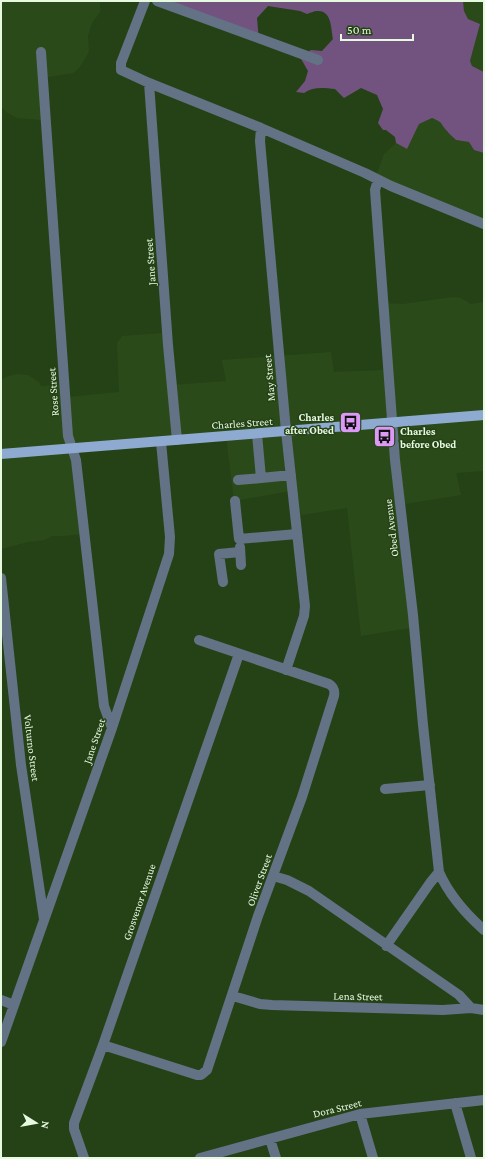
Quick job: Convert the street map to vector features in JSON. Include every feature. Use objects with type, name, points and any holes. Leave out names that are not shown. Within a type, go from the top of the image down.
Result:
[{"type":"main road","name":"Charles Street","points":[[1,454],[484,415]]},
{"type":"street","points":[[145,1],[120,66],[121,70],[365,172],[391,186],[484,224]]},
{"type":"street","points":[[157,1],[318,60]]},
{"type":"street","name":"Rose Street","points":[[41,52],[68,436],[76,460],[104,706],[112,728]]},
{"type":"street","name":"Jane Street","points":[[149,83],[168,345],[177,440]]},
{"type":"street","name":"May Street","points":[[261,128],[261,149],[286,431],[305,611],[286,670]]},
{"type":"street","name":"Obed Avenue","points":[[378,180],[375,190],[395,460],[413,615],[439,872],[444,883],[458,902],[484,930]]},
{"type":"street","points":[[257,434],[261,478]]},
{"type":"street","name":"Jane Street","points":[[1,1042],[112,728],[169,554],[170,537],[160,442]]},
{"type":"street","points":[[238,480],[291,475]]},
{"type":"street","points":[[235,501],[241,565]]},
{"type":"street","points":[[239,540],[297,534]]},
{"type":"street","points":[[223,582],[219,554],[240,552]]},
{"type":"street","name":"Volturno Street","points":[[1,578],[22,765],[44,920]]},
{"type":"street","points":[[199,640],[286,670]]},
{"type":"street","name":"Grosvenor Avenue","points":[[84,1158],[74,1129],[74,1123],[103,1046],[238,654]]},
{"type":"street","name":"Oliver Street","points":[[103,1046],[197,1075],[202,1076],[207,1070],[258,916],[302,797],[335,690],[333,686],[286,670]]},
{"type":"street","points":[[385,789],[430,785]]},
{"type":"street","points":[[386,946],[439,872]]},
{"type":"street","points":[[273,876],[298,885],[309,891],[386,946],[459,995],[471,1008]]},
{"type":"street","name":"Lena Street","points":[[232,996],[260,1004],[272,1005],[435,1010],[471,1008],[484,1010]]},
{"type":"street","points":[[1,1000],[14,1005]]},
{"type":"street","name":"Dora Street","points":[[200,1158],[360,1114],[484,1100]]},
{"type":"street","points":[[455,1103],[471,1158]]},
{"type":"street","points":[[360,1114],[373,1158]]},
{"type":"street","points":[[270,1139],[276,1158]]},
{"type":"shaded area","points":[[1,1],[100,1],[100,12],[92,23],[88,36],[89,52],[79,68],[73,73],[42,78],[42,120],[17,118],[6,112],[1,106]]},
{"type":"shaded area","points":[[157,1],[463,1],[464,11],[468,19],[480,24],[470,61],[472,66],[484,72],[484,153],[474,150],[469,142],[456,140],[440,122],[432,118],[419,124],[407,149],[396,143],[395,137],[386,130],[383,130],[378,123],[383,109],[377,95],[361,88],[344,98],[335,89],[319,88],[312,89],[304,93],[296,92],[305,81],[308,71],[300,57],[311,50],[322,51],[333,39],[330,21],[326,14],[322,12],[316,11],[307,14],[300,11],[268,6],[257,18],[259,41]]},
{"type":"shaded area","points":[[463,1],[484,1],[484,72],[472,66],[470,61],[480,24],[468,19],[464,11]]},
{"type":"shaded area","points":[[432,118],[442,122],[447,132],[456,140],[469,142],[474,150],[484,153],[484,226],[375,179],[384,154],[396,143],[407,149],[419,124]]},
{"type":"shaded area","points":[[453,297],[461,298],[471,304],[484,302],[484,471],[456,473],[461,495],[398,505],[410,628],[361,636],[347,508],[301,515],[295,491],[234,501],[226,436],[74,448],[81,534],[52,536],[44,540],[28,542],[1,549],[1,381],[6,377],[17,374],[28,375],[39,382],[41,386],[65,384],[69,397],[119,392],[117,343],[122,336],[163,333],[171,385],[226,381],[222,360],[331,352],[334,372],[384,370],[381,303],[403,304]]},
{"type":"place","name":"Charles after Obed","points":[[350,423]]},
{"type":"place","name":"Charles before Obed","points":[[384,437]]}]
